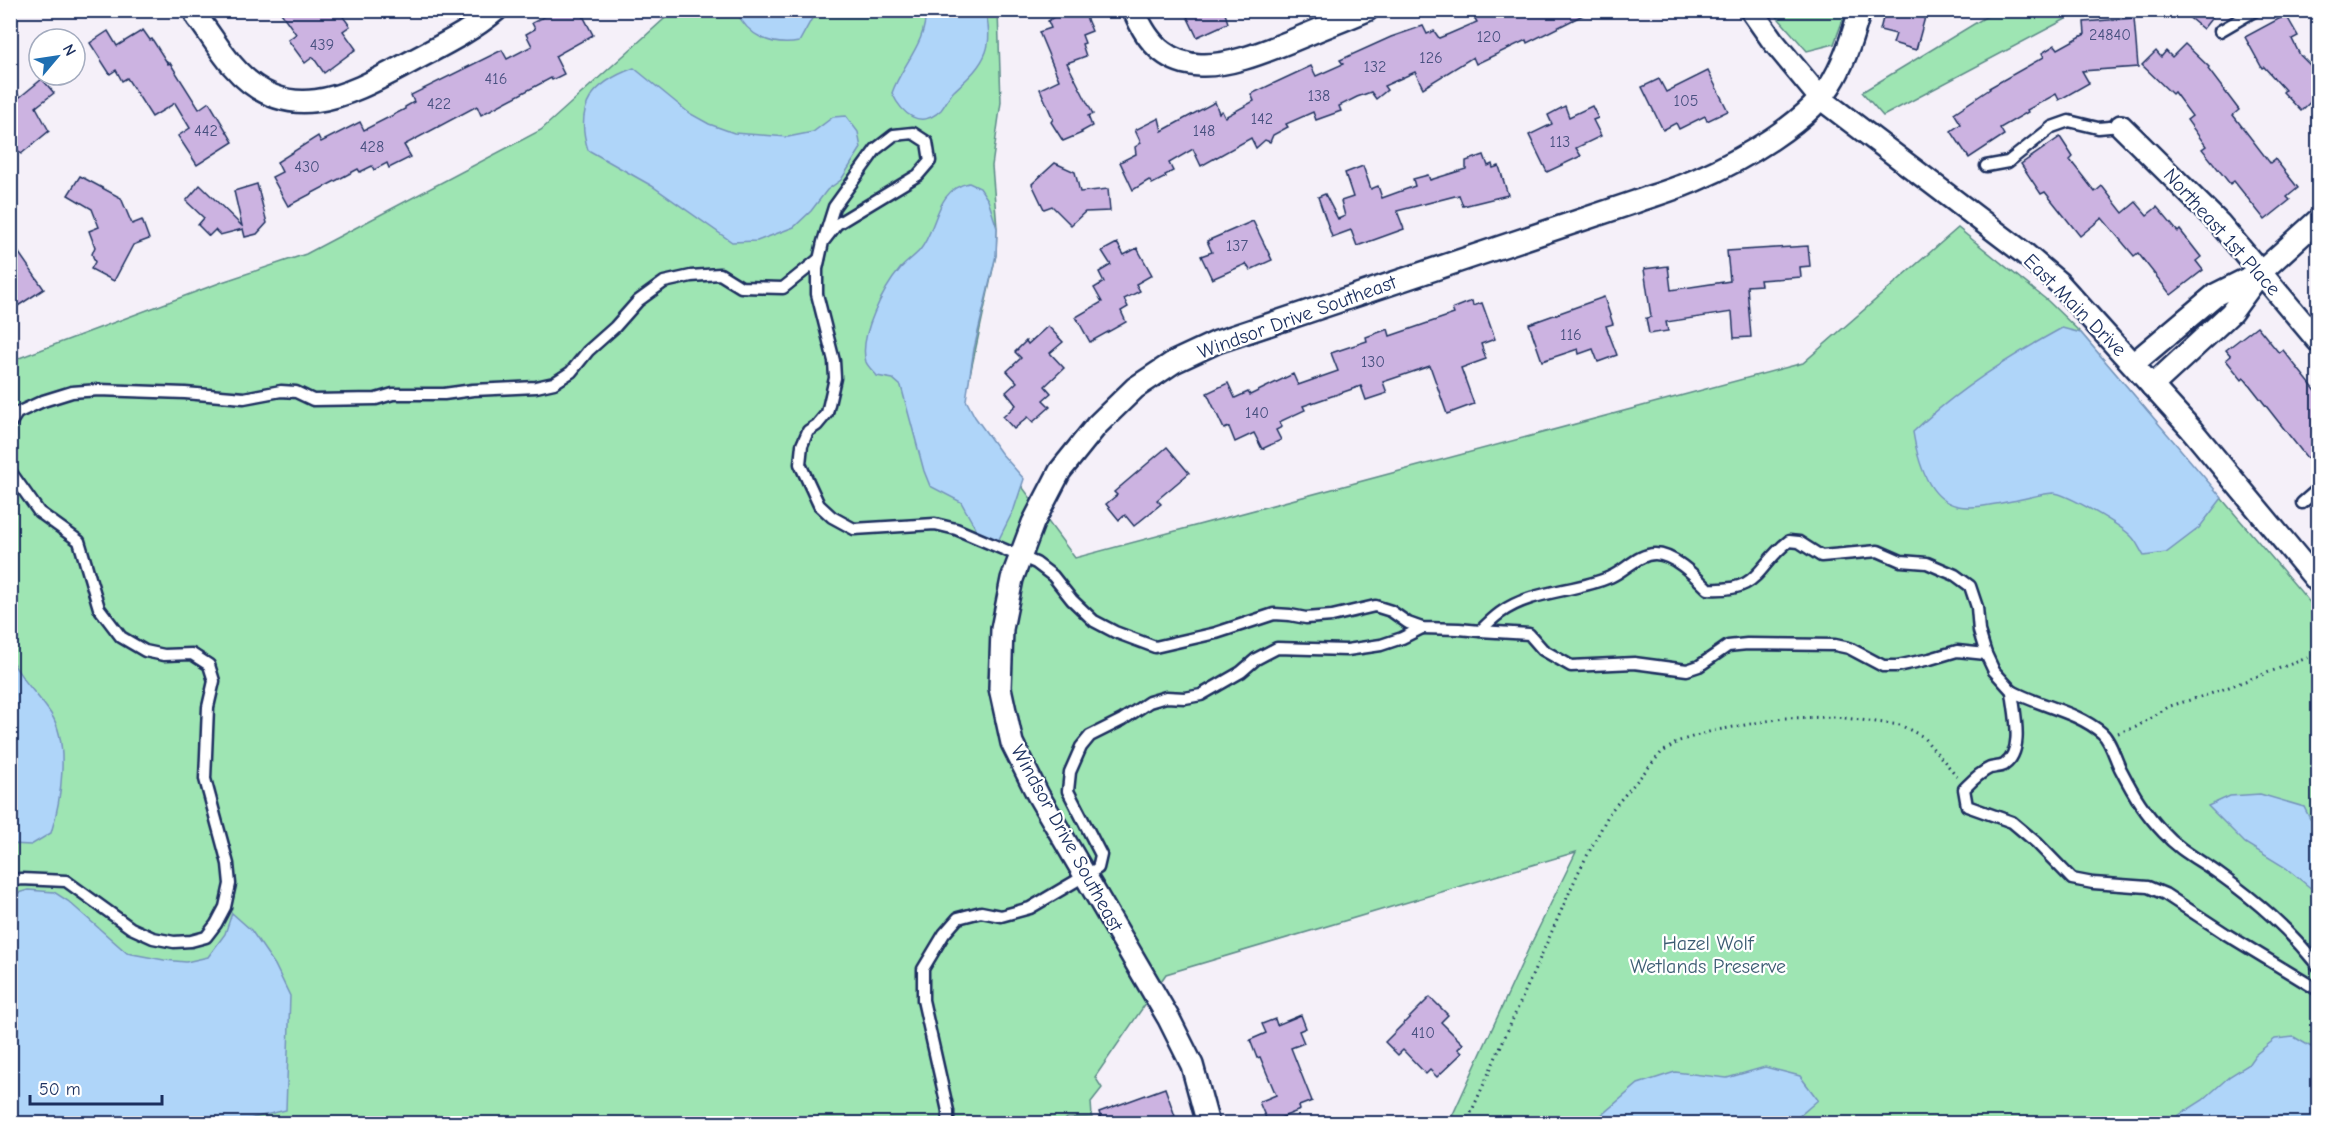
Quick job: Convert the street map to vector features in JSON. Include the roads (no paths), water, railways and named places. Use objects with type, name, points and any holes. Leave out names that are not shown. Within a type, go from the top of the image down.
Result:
[{"type":"street","points":[[197,16],[232,65],[247,80],[267,93],[288,101],[316,102],[350,93],[384,76],[471,29],[496,10]]},
{"type":"street","points":[[1134,10],[1141,28],[1165,54],[1190,64],[1209,67],[1247,59],[1367,10]]},
{"type":"street","name":"East Main Drive","points":[[1751,10],[1772,40],[1820,98],[2025,254],[2059,284],[2235,480],[2319,582]]},
{"type":"street","name":"Windsor Drive Southeast","points":[[1208,1124],[1191,1065],[1169,1019],[1038,795],[1012,743],[1000,688],[1002,629],[1012,579],[1020,557],[1060,471],[1097,425],[1135,388],[1174,362],[1217,342],[1696,180],[1751,152],[1804,115],[1834,80],[1852,39],[1860,10]]},
{"type":"street","name":"Northeast 1st Place","points":[[2121,126],[2220,224],[2319,341]]},
{"type":"street","points":[[2152,386],[2231,313],[2261,272],[2319,220]]},
{"type":"street","points":[[2133,364],[2215,295],[2261,272]]},
{"type":"lane","points":[[2220,31],[2256,10]]},
{"type":"lane","points":[[1986,166],[2008,162],[2052,127],[2069,121],[2098,129],[2121,126]]},
{"type":"lane","points":[[823,242],[837,224],[918,175],[930,161],[927,142],[913,133],[894,135],[876,149],[834,207],[823,242],[816,269],[817,294],[834,361],[835,378],[827,413],[808,430],[802,445],[800,464],[819,505],[832,517],[854,529],[935,524],[956,529],[1036,563],[1053,576],[1072,600],[1094,621],[1115,633],[1155,647],[1216,633],[1274,614],[1315,618],[1375,606],[1390,611],[1408,623],[1422,628],[1529,634],[1543,650],[1571,666],[1634,663],[1687,670],[1699,666],[1728,646],[1747,644],[1835,645],[1849,648],[1883,666],[1896,666],[1957,651],[1986,654]]},
{"type":"lane","points":[[10,424],[17,413],[43,401],[72,392],[185,393],[244,398],[281,391],[296,392],[313,400],[376,399],[393,394],[444,394],[536,387],[554,382],[571,372],[588,351],[615,327],[638,301],[664,282],[691,276],[720,274],[741,287],[783,288],[819,259]]},
{"type":"lane","points":[[10,471],[39,512],[79,541],[99,608],[121,637],[145,651],[164,655],[192,654],[209,665],[214,681],[208,707],[205,779],[228,864],[230,884],[225,907],[206,937],[174,942],[153,938],[131,928],[66,880],[21,879],[10,881]]},
{"type":"lane","points":[[2302,503],[2319,489]]},
{"type":"lane","points":[[1480,631],[1502,612],[1528,599],[1596,583],[1618,573],[1642,557],[1655,554],[1670,558],[1708,589],[1737,587],[1750,583],[1777,550],[1789,541],[1799,542],[1821,556],[1878,551],[1901,561],[1927,563],[1955,575],[1970,586],[1977,607],[1979,631],[1986,654],[1995,671],[2012,691],[2082,719],[2104,735],[2142,809],[2166,836],[2193,859],[2210,867],[2264,908],[2294,936],[2319,966]]},
{"type":"lane","points":[[948,1124],[948,1112],[923,1000],[923,969],[944,934],[958,918],[981,912],[1000,916],[1030,908],[1098,868],[1101,855],[1068,791],[1070,772],[1081,747],[1090,736],[1122,720],[1149,702],[1166,697],[1185,698],[1202,695],[1241,672],[1256,659],[1277,648],[1347,650],[1381,645],[1422,628]]},
{"type":"lane","points":[[2012,691],[2016,736],[2013,754],[2003,765],[1974,778],[1964,789],[1967,806],[2012,822],[2037,843],[2072,879],[2148,887],[2165,894],[2235,940],[2319,990]]},
{"type":"water","points":[[736,11],[816,11],[799,42],[779,43],[754,33],[741,20]]},
{"type":"water","points":[[925,11],[986,11],[989,37],[986,52],[973,73],[952,93],[941,110],[926,119],[919,119],[906,113],[892,93],[918,43],[925,22]]},
{"type":"water","points":[[634,68],[689,113],[709,124],[734,133],[788,137],[813,132],[833,117],[846,116],[858,132],[861,148],[841,180],[827,190],[811,211],[794,227],[757,241],[732,242],[652,186],[588,150],[584,134],[584,120],[590,98],[608,81]]},
{"type":"water","points":[[969,183],[980,188],[988,200],[997,228],[996,255],[974,349],[966,400],[975,417],[1001,453],[1024,479],[1014,509],[998,541],[978,533],[961,502],[930,486],[901,386],[893,379],[877,376],[866,362],[865,352],[869,327],[887,288],[900,269],[926,241],[943,201],[958,187]]},
{"type":"water","points":[[2062,328],[2081,333],[2222,498],[2199,528],[2166,553],[2144,556],[2134,539],[2117,525],[2060,494],[2053,493],[1985,506],[1958,506],[1938,495],[1925,476],[1913,432],[1947,402],[1984,375]]},
{"type":"water","points":[[10,657],[18,672],[51,714],[57,726],[62,756],[58,805],[51,833],[31,845],[11,844]]},
{"type":"water","points":[[2260,794],[2304,807],[2310,819],[2318,824],[2318,894],[2286,868],[2245,843],[2208,806],[2230,796]]},
{"type":"water","points":[[28,890],[54,892],[68,901],[127,953],[164,960],[186,962],[208,957],[225,934],[232,913],[251,930],[275,965],[290,996],[286,1110],[229,1124],[11,1123],[14,1062],[10,1042],[11,895]]},
{"type":"water","points":[[2294,1037],[2318,1051],[2318,1123],[2184,1124],[2176,1117],[2203,1100],[2230,1076],[2248,1065],[2255,1055],[2275,1039]]},
{"type":"water","points":[[1765,1067],[1800,1076],[1818,1100],[1797,1118],[1783,1123],[1596,1123],[1598,1118],[1638,1084],[1675,1072],[1727,1078]]},
{"type":"park label","name":"Hazel Wolf Wetlands Preserve","points":[[1708,954]]}]
